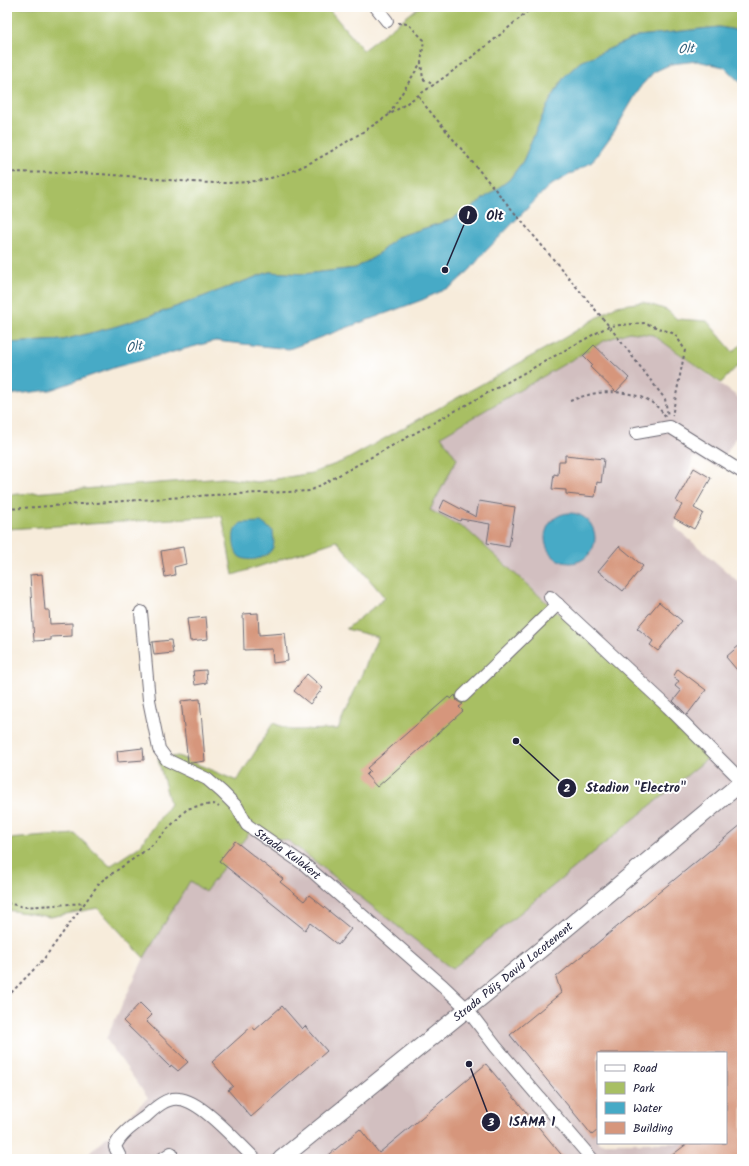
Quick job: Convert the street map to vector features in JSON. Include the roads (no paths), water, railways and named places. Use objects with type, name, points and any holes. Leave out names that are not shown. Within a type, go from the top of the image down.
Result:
[{"type":"main road","name":"Strada Păiș David Locotenent","points":[[281,1159],[466,1008],[555,938],[742,782]]},
{"type":"street","points":[[376,7],[387,21]]},
{"type":"street","points":[[636,433],[670,427],[742,472]]},
{"type":"street","points":[[463,696],[554,600],[668,707],[742,782]]},
{"type":"street","name":"Strada Kulakert","points":[[141,612],[149,700],[159,749],[167,760],[206,779],[237,807],[247,825],[305,865],[425,969],[466,1008],[496,1047],[592,1159]]},
{"type":"street","points":[[121,1159],[115,1147],[117,1141],[157,1106],[169,1100],[179,1098],[199,1106],[255,1159]]},
{"type":"water","points":[[719,27],[742,31],[742,84],[724,67],[697,61],[671,64],[654,72],[641,86],[614,132],[592,162],[548,187],[483,254],[470,270],[452,286],[422,300],[289,349],[215,341],[116,367],[50,390],[7,395],[7,343],[63,340],[114,327],[162,312],[269,272],[304,274],[356,268],[376,256],[397,237],[447,221],[472,207],[509,180],[523,161],[546,108],[564,77],[580,62],[638,36]]},
{"type":"water","points":[[575,513],[580,514],[588,520],[594,528],[594,548],[588,556],[580,562],[565,563],[560,562],[552,556],[546,548],[545,533],[546,528],[552,520],[560,514]]},
{"type":"water","points":[[261,522],[273,531],[274,544],[271,551],[263,557],[249,560],[240,557],[236,552],[234,545],[235,529],[241,523]]},
{"type":"place","name":"Olt","points":[[445,270]]},
{"type":"place","name":"Stadion \"Electro\"","points":[[516,741]]},
{"type":"place","name":"ISAMA 1","points":[[469,1064]]}]
